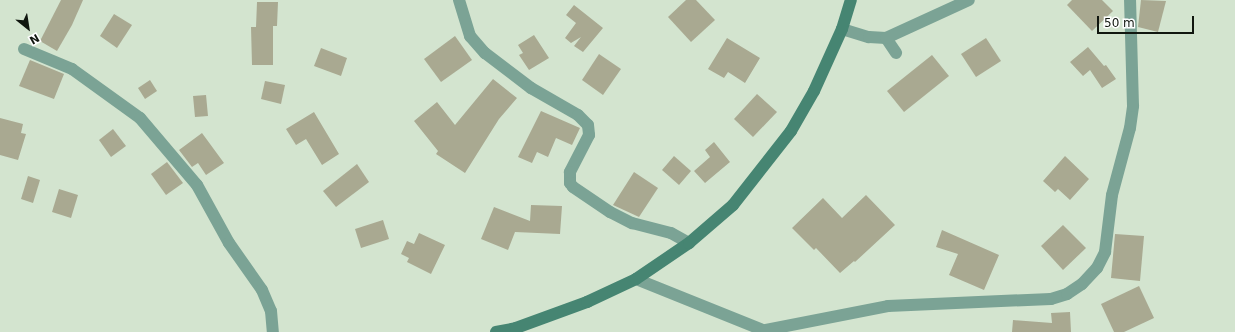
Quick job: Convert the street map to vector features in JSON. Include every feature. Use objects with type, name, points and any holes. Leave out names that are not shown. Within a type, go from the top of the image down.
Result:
[{"type":"street","points":[[459,0],[470,36],[485,53],[531,88],[578,114],[588,125],[589,136],[570,172],[570,182],[573,187],[610,212],[632,223],[671,233],[689,244]]},
{"type":"street","points":[[496,332],[516,328],[587,302],[636,279],[689,244],[733,205],[790,131],[814,91],[842,29],[851,0]]},
{"type":"street","points":[[842,29],[869,37],[886,38],[969,0]]},
{"type":"street","points":[[636,279],[767,331],[888,306],[1051,299],[1067,294],[1082,284],[1096,268],[1105,252],[1112,195],[1130,128],[1132,106],[1130,0]]},
{"type":"street","points":[[886,38],[896,52]]},
{"type":"street","points":[[24,49],[59,62],[85,77],[130,109],[145,123],[197,185],[229,243],[262,290],[271,311],[273,332]]},
{"type":"building","points":[[61,0],[83,0],[72,25],[57,51],[40,41]]},
{"type":"building","points":[[686,0],[696,0],[715,20],[691,42],[668,17]]},
{"type":"building","points":[[1072,0],[1102,0],[1113,11],[1092,31],[1067,5]]},
{"type":"building","points":[[1141,0],[1166,1],[1158,32],[1138,27]]},
{"type":"building","points":[[257,2],[278,2],[277,26],[273,26],[273,65],[252,65],[251,27],[256,27]]},
{"type":"building","points":[[574,5],[603,28],[583,52],[574,46],[581,37],[571,43],[565,38],[576,23],[566,15]]},
{"type":"building","points":[[114,14],[132,25],[117,48],[100,36]]},
{"type":"building","points":[[534,35],[549,58],[529,70],[519,55],[523,53],[518,45]]},
{"type":"building","points":[[455,36],[472,60],[441,82],[424,59]]},
{"type":"building","points":[[727,38],[760,58],[745,83],[728,72],[724,78],[708,69]]},
{"type":"building","points":[[986,38],[1001,61],[976,77],[961,54]]},
{"type":"building","points":[[1088,47],[1104,66],[1106,65],[1116,79],[1102,88],[1090,70],[1083,76],[1070,62]]},
{"type":"building","points":[[321,48],[347,58],[341,76],[314,66]]},
{"type":"building","points":[[599,54],[621,69],[603,95],[582,80]]},
{"type":"building","points":[[932,55],[949,76],[904,112],[887,91]]},
{"type":"building","points":[[30,60],[64,74],[54,99],[19,86]]},
{"type":"building","points":[[493,79],[517,98],[499,119],[465,173],[436,154],[438,151],[414,121],[437,102],[455,125]]},
{"type":"building","points":[[150,80],[157,91],[145,99],[138,88]]},
{"type":"building","points":[[265,81],[285,85],[281,104],[261,99]]},
{"type":"building","points":[[757,94],[777,112],[753,137],[734,119]]},
{"type":"building","points":[[206,95],[208,116],[195,117],[193,96]]},
{"type":"building","points":[[541,111],[580,128],[572,145],[556,138],[548,157],[537,152],[532,163],[518,157]]},
{"type":"building","points":[[314,112],[339,154],[322,165],[306,139],[296,145],[286,129]]},
{"type":"building","points":[[0,118],[23,124],[21,133],[26,134],[18,160],[0,155]]},
{"type":"building","points":[[113,129],[126,146],[111,157],[99,140]]},
{"type":"building","points":[[202,133],[224,163],[206,175],[198,163],[192,167],[179,150]]},
{"type":"building","points":[[714,142],[730,162],[705,183],[694,171],[710,157],[705,150]]},
{"type":"building","points":[[674,156],[691,171],[679,185],[662,170]]},
{"type":"building","points":[[1065,156],[1089,179],[1070,200],[1058,189],[1055,192],[1043,181]]},
{"type":"building","points":[[167,162],[183,183],[166,195],[151,174]]},
{"type":"building","points":[[357,164],[369,182],[336,207],[323,191]]},
{"type":"building","points":[[634,172],[658,188],[639,217],[613,205]]},
{"type":"building","points":[[28,176],[40,180],[33,203],[21,199]]},
{"type":"building","points":[[59,189],[78,195],[71,218],[52,212]]},
{"type":"building","points":[[866,195],[895,225],[855,262],[854,261],[840,273],[816,248],[814,250],[792,228],[823,198],[842,218]]},
{"type":"building","points":[[531,205],[562,206],[560,234],[515,232],[508,250],[481,239],[494,207],[530,221]]},
{"type":"building","points":[[383,220],[389,239],[361,248],[355,229]]},
{"type":"building","points":[[1063,225],[1086,248],[1063,270],[1041,246]]},
{"type":"building","points":[[942,230],[999,255],[984,290],[949,275],[958,254],[936,247]]},
{"type":"building","points":[[419,233],[445,245],[431,274],[407,262],[409,258],[401,254],[407,241],[414,244]]},
{"type":"building","points":[[1115,234],[1144,236],[1140,281],[1111,278]]},
{"type":"building","points":[[1139,286],[1154,318],[1124,332],[1114,332],[1101,304]]},
{"type":"building","points":[[1070,312],[1071,332],[1012,332],[1013,320],[1052,323],[1051,313]]}]
